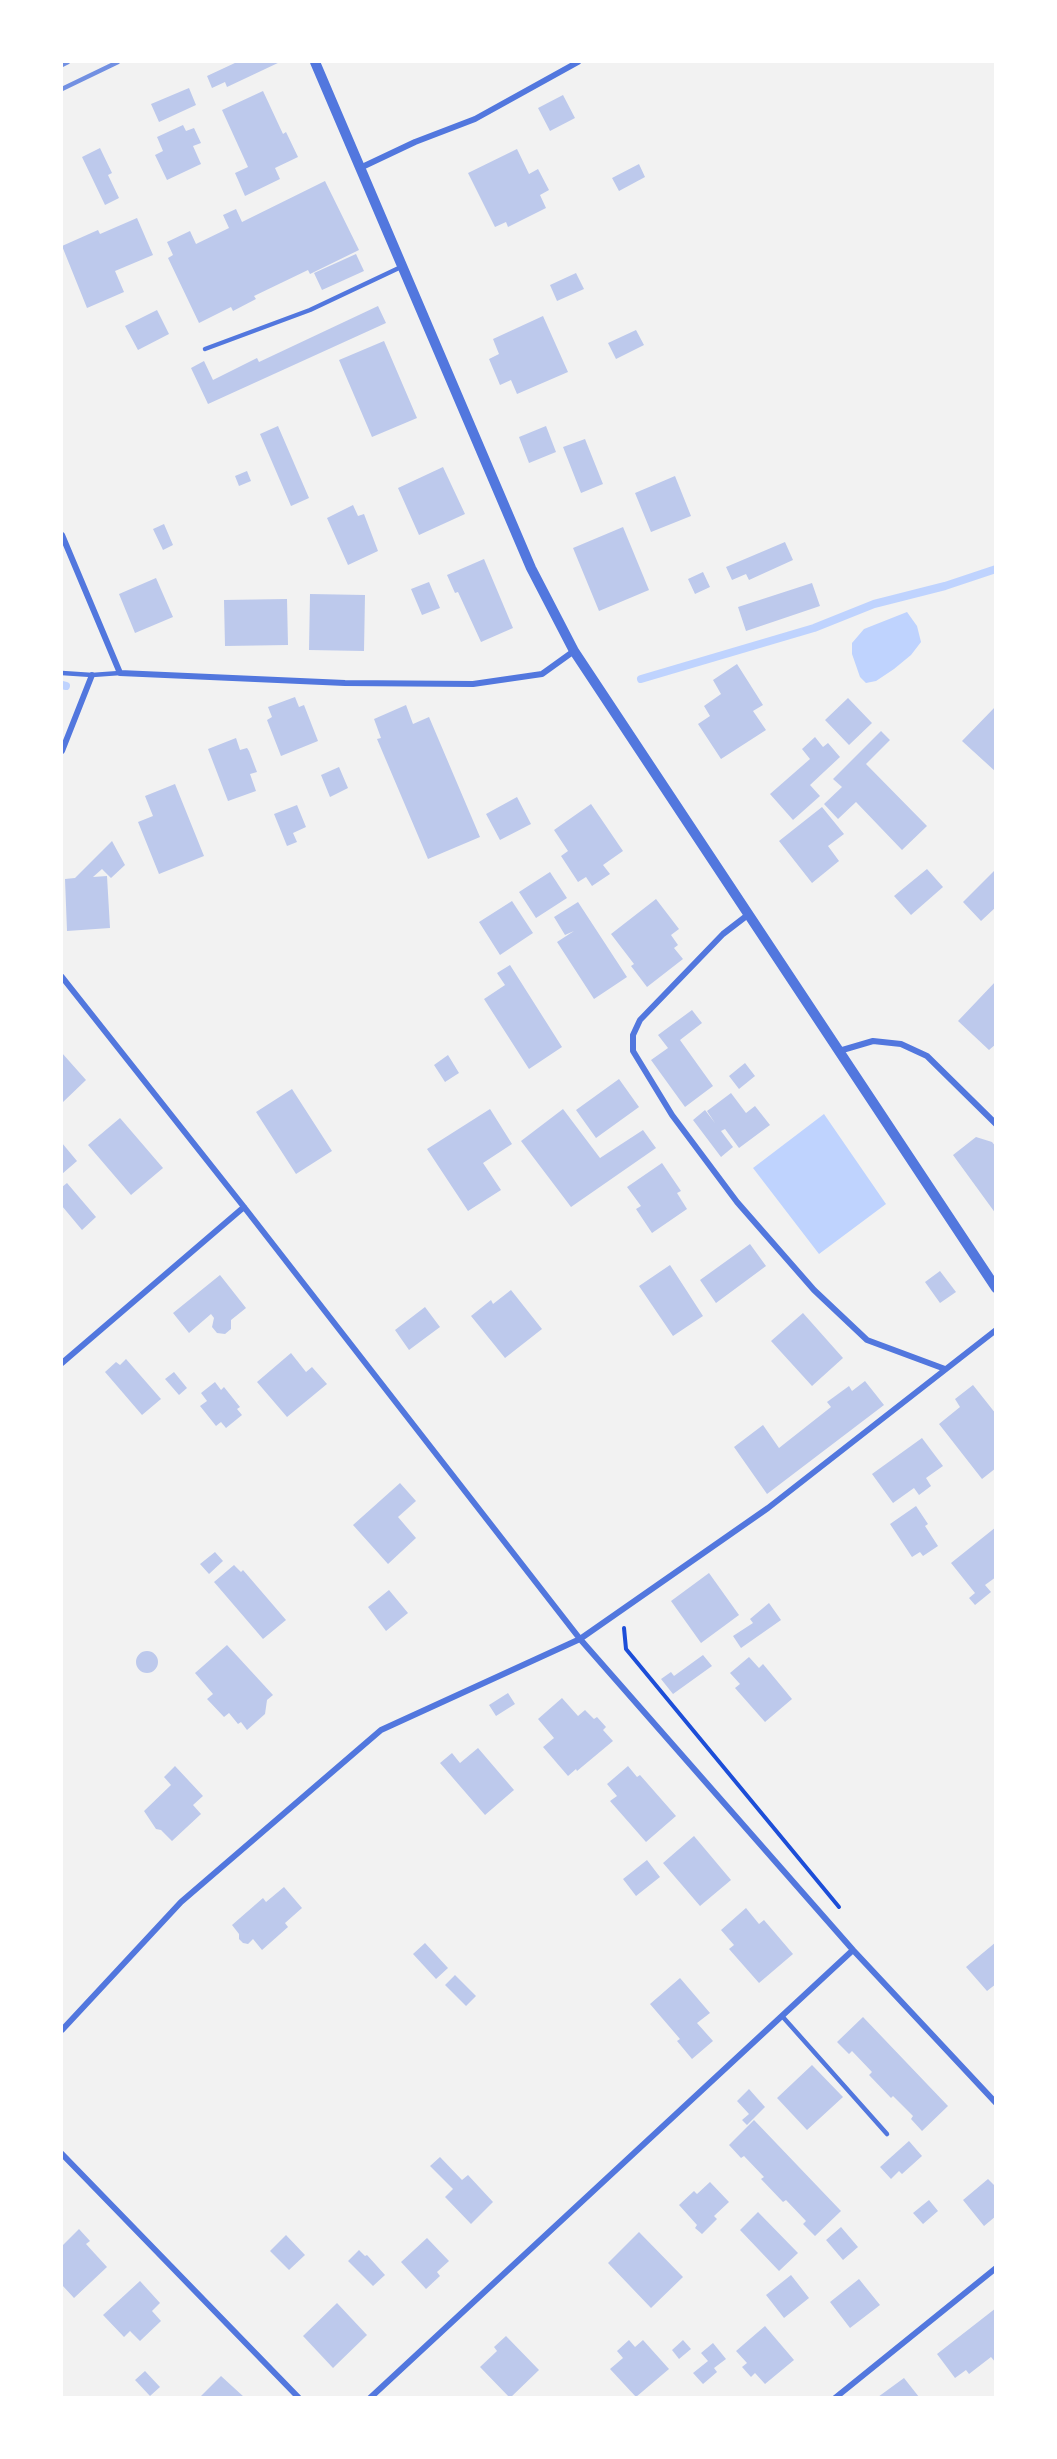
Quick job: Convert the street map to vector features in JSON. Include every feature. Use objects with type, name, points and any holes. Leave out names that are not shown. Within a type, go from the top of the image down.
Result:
[{"type":"street","points":[[315,62],[531,568],[574,651],[996,1288]]},
{"type":"street","points":[[360,168],[415,142],[475,119],[578,62]]},
{"type":"street","points":[[62,535],[120,674],[345,683],[473,684],[542,674],[574,651]]},
{"type":"street","points":[[62,751],[92,675]]},
{"type":"street","points":[[749,914],[723,934],[640,1020],[633,1035],[633,1051],[672,1115],[737,1202],[814,1290],[867,1340],[945,1369]]},
{"type":"street","points":[[62,977],[580,1639],[853,1950],[996,2103]]},
{"type":"street","points":[[839,1051],[873,1041],[901,1044],[927,1056],[996,1124]]},
{"type":"street","points":[[62,1363],[244,1207]]},
{"type":"street","points":[[62,2030],[181,1902],[381,1730],[580,1639],[768,1508],[996,1330]]},
{"type":"street","points":[[370,2397],[853,1950]]},
{"type":"street","points":[[62,2154],[299,2397]]},
{"type":"street","points":[[834,2397],[996,2268]]},
{"type":"lane","points":[[205,349],[310,310],[401,267]]},
{"type":"lane","points":[[62,673],[120,674]]},
{"type":"lane","points":[[782,2016],[888,2134]]},
{"type":"path","points":[[621,1612],[626,1620],[624,1630],[626,1650],[845,1914]]},
{"type":"water","points":[[907,612],[917,626],[921,642],[911,655],[894,669],[876,681],[866,683],[860,677],[852,654],[852,643],[864,629]]},
{"type":"water","points":[[824,1114],[886,1204],[819,1254],[753,1168]]},
{"type":"building","points":[[237,62],[280,62],[227,87],[225,82],[212,88],[207,76]]},
{"type":"building","points":[[189,88],[196,105],[159,122],[151,104]]},
{"type":"building","points":[[263,91],[283,134],[286,132],[298,157],[275,168],[280,179],[245,196],[235,173],[248,167],[222,110]]},
{"type":"building","points":[[563,95],[575,118],[550,131],[538,108]]},
{"type":"building","points":[[183,125],[186,131],[194,128],[201,143],[193,146],[201,164],[167,180],[155,155],[163,151],[157,137]]},
{"type":"building","points":[[100,148],[112,173],[108,175],[119,198],[105,205],[82,157]]},
{"type":"building","points":[[517,149],[529,174],[538,169],[549,190],[540,195],[546,208],[508,227],[506,222],[495,227],[468,173]]},
{"type":"building","points":[[639,164],[645,177],[619,191],[612,178]]},
{"type":"building","points":[[325,181],[359,250],[310,274],[308,270],[254,296],[256,299],[233,311],[231,307],[199,323],[168,258],[173,255],[167,242],[190,231],[196,244],[229,228],[223,215],[236,209],[242,222]]},
{"type":"building","points":[[137,218],[153,255],[115,271],[124,292],[87,308],[62,246],[98,230],[100,234]]},
{"type":"building","points":[[356,254],[364,271],[322,290],[314,273]]},
{"type":"building","points":[[576,273],[584,289],[557,301],[550,285]]},
{"type":"building","points":[[378,306],[386,323],[208,404],[191,368],[204,361],[213,380],[257,358],[259,362]]},
{"type":"building","points":[[157,310],[169,334],[138,350],[125,326]]},
{"type":"building","points":[[543,316],[568,372],[517,394],[511,380],[500,385],[489,359],[499,354],[493,339]]},
{"type":"building","points":[[636,330],[644,345],[616,359],[608,343]]},
{"type":"building","points":[[384,341],[417,418],[372,437],[339,360]]},
{"type":"building","points":[[278,426],[309,498],[291,506],[260,434]]},
{"type":"building","points":[[546,426],[556,452],[529,463],[519,437]]},
{"type":"building","points":[[585,439],[603,484],[581,493],[563,447]]},
{"type":"building","points":[[443,467],[465,514],[419,535],[398,488]]},
{"type":"building","points":[[247,471],[251,481],[239,486],[235,476]]},
{"type":"building","points":[[675,476],[691,516],[651,532],[635,493]]},
{"type":"building","points":[[353,505],[358,516],[364,514],[378,551],[348,565],[327,518]]},
{"type":"building","points":[[164,524],[173,545],[163,550],[153,529]]},
{"type":"building","points":[[623,527],[649,590],[599,611],[573,548]]},
{"type":"building","points":[[785,542],[793,560],[749,580],[746,574],[732,580],[726,567]]},
{"type":"building","points":[[484,559],[513,628],[481,642],[458,592],[455,593],[447,575]]},
{"type":"building","points":[[703,572],[710,587],[695,594],[688,579]]},
{"type":"building","points":[[156,578],[173,617],[135,633],[119,594]]},
{"type":"building","points":[[429,582],[440,608],[422,615],[411,589]]},
{"type":"building","points":[[812,583],[820,606],[746,631],[738,607]]},
{"type":"building","points":[[310,594],[365,595],[364,651],[309,650]]},
{"type":"building","points":[[287,599],[288,645],[225,646],[224,600]]},
{"type":"building","points":[[737,664],[763,705],[753,711],[766,730],[721,759],[698,724],[710,716],[704,706],[721,694],[713,680]]},
{"type":"building","points":[[295,697],[299,707],[304,705],[318,741],[281,756],[267,720],[272,717],[268,707]]},
{"type":"building","points":[[848,698],[872,723],[849,745],[825,720]]},
{"type":"building","points":[[406,705],[413,724],[429,717],[480,837],[428,859],[377,739],[381,738],[374,719]]},
{"type":"building","points":[[996,706],[996,772],[962,741]]},
{"type":"building","points":[[881,731],[890,740],[866,764],[927,826],[902,850],[856,802],[838,819],[824,804],[842,787],[833,779]]},
{"type":"building","points":[[815,737],[823,747],[828,743],[840,757],[810,785],[820,796],[793,820],[770,794],[810,759],[802,749]]},
{"type":"building","points":[[236,738],[240,750],[247,748],[249,751],[257,772],[250,774],[256,791],[228,801],[208,749]]},
{"type":"building","points":[[339,767],[348,788],[330,797],[321,775]]},
{"type":"building","points":[[175,784],[204,856],[159,874],[138,822],[153,816],[145,796]]},
{"type":"building","points":[[517,797],[531,824],[500,840],[486,814]]},
{"type":"building","points":[[591,804],[623,851],[603,865],[610,874],[592,886],[586,877],[578,882],[561,856],[568,851],[554,830]]},
{"type":"building","points":[[297,805],[306,827],[293,833],[297,842],[287,846],[274,814]]},
{"type":"building","points":[[822,807],[844,834],[828,846],[839,861],[812,883],[779,841]]},
{"type":"building","points":[[112,841],[125,865],[111,878],[102,869],[93,877],[107,876],[110,928],[67,931],[65,879],[75,878]]},
{"type":"building","points":[[927,869],[943,887],[911,915],[894,896]]},
{"type":"building","points":[[996,869],[996,907],[981,921],[963,902]]},
{"type":"building","points":[[550,872],[567,898],[536,918],[519,892]]},
{"type":"building","points":[[656,899],[679,929],[671,935],[678,945],[674,948],[683,959],[647,987],[631,966],[634,964],[611,934]]},
{"type":"building","points":[[512,901],[533,933],[500,955],[479,922]]},
{"type":"building","points":[[578,902],[627,977],[594,999],[557,942],[574,931],[565,935],[554,917]]},
{"type":"building","points":[[510,965],[562,1047],[529,1069],[484,999],[505,985],[497,973]]},
{"type":"building","points":[[996,981],[996,1044],[989,1050],[958,1021]]},
{"type":"building","points":[[692,1010],[702,1023],[680,1040],[713,1086],[685,1107],[651,1060],[668,1048],[658,1035]]},
{"type":"building","points":[[62,1053],[86,1080],[62,1103]]},
{"type":"building","points":[[448,1055],[459,1073],[445,1082],[434,1065]]},
{"type":"building","points":[[745,1063],[755,1076],[739,1089],[729,1076]]},
{"type":"building","points":[[619,1079],[639,1107],[596,1138],[576,1110]]},
{"type":"building","points":[[292,1089],[332,1151],[296,1174],[256,1112]]},
{"type":"building","points":[[731,1093],[746,1113],[755,1106],[770,1125],[739,1148],[725,1129],[721,1131],[733,1147],[721,1157],[693,1120],[705,1110],[715,1123],[707,1111]]},
{"type":"building","points":[[490,1109],[512,1144],[483,1163],[501,1190],[468,1211],[427,1149]]},
{"type":"building","points":[[563,1109],[600,1158],[643,1130],[656,1148],[571,1207],[521,1141]]},
{"type":"building","points":[[120,1118],[163,1168],[131,1195],[88,1145]]},
{"type":"building","points":[[976,1137],[992,1142],[996,1147],[996,1214],[953,1155]]},
{"type":"building","points":[[62,1143],[77,1161],[62,1174]]},
{"type":"building","points":[[662,1163],[681,1191],[677,1193],[687,1209],[652,1233],[636,1209],[641,1206],[627,1187]]},
{"type":"building","points":[[67,1183],[96,1217],[82,1230],[62,1206],[62,1187]]},
{"type":"building","points":[[750,1244],[766,1266],[716,1303],[700,1280]]},
{"type":"building","points":[[670,1265],[703,1316],[673,1336],[639,1286]]},
{"type":"building","points":[[940,1271],[956,1292],[940,1303],[925,1282]]},
{"type":"building","points":[[220,1275],[246,1308],[231,1320],[231,1329],[225,1334],[217,1333],[212,1327],[214,1318],[211,1314],[189,1333],[173,1313]]},
{"type":"building","points":[[511,1290],[542,1329],[505,1358],[471,1316],[491,1300],[493,1304]]},
{"type":"building","points":[[425,1307],[440,1327],[409,1350],[395,1330]]},
{"type":"building","points":[[803,1313],[843,1358],[812,1386],[771,1341]]},
{"type":"building","points":[[291,1353],[306,1372],[312,1367],[327,1384],[287,1417],[257,1382]]},
{"type":"building","points":[[126,1359],[161,1399],[142,1415],[105,1372],[116,1362],[120,1365]]},
{"type":"building","points":[[174,1372],[187,1388],[179,1395],[165,1379]]},
{"type":"building","points":[[865,1381],[884,1405],[767,1494],[734,1447],[763,1425],[779,1448],[831,1407],[827,1402],[849,1386],[852,1391]]},
{"type":"building","points":[[215,1382],[221,1390],[224,1387],[240,1407],[237,1409],[242,1415],[226,1428],[221,1422],[216,1426],[200,1406],[207,1401],[201,1393]]},
{"type":"building","points":[[973,1385],[996,1414],[996,1468],[982,1479],[939,1424],[960,1407],[955,1399]]},
{"type":"building","points":[[922,1438],[943,1466],[926,1478],[931,1486],[919,1495],[914,1488],[893,1503],[872,1474]]},
{"type":"building","points":[[400,1483],[416,1501],[398,1517],[416,1538],[388,1564],[353,1525]]},
{"type":"building","points":[[916,1506],[928,1524],[925,1526],[938,1546],[923,1556],[920,1552],[912,1557],[890,1524]]},
{"type":"building","points":[[996,1527],[996,1577],[985,1585],[991,1592],[975,1605],[969,1598],[975,1593],[951,1563]]},
{"type":"building","points":[[215,1552],[223,1561],[209,1574],[200,1564]]},
{"type":"building","points":[[234,1565],[241,1572],[243,1570],[286,1620],[263,1639],[214,1582]]},
{"type":"building","points":[[709,1573],[739,1615],[701,1643],[671,1601]]},
{"type":"building","points":[[389,1590],[408,1613],[386,1631],[368,1607]]},
{"type":"building","points":[[769,1603],[781,1620],[741,1648],[733,1636],[753,1623],[750,1619]]},
{"type":"building","points":[[227,1645],[273,1695],[267,1700],[265,1714],[247,1730],[241,1722],[238,1724],[229,1713],[224,1717],[207,1699],[213,1694],[195,1673]]},
{"type":"building","points":[[147,1651],[155,1654],[158,1662],[155,1670],[147,1673],[139,1670],[136,1662],[139,1654]]},
{"type":"building","points":[[703,1655],[712,1666],[673,1694],[661,1679],[671,1672],[674,1676]]},
{"type":"building","points":[[749,1657],[759,1668],[763,1664],[792,1699],[765,1722],[735,1688],[740,1684],[730,1673]]},
{"type":"building","points":[[508,1693],[515,1704],[496,1716],[489,1705]]},
{"type":"building","points":[[562,1698],[578,1716],[585,1710],[594,1719],[597,1717],[606,1727],[603,1730],[613,1741],[568,1776],[543,1747],[554,1738],[538,1719]]},
{"type":"building","points":[[478,1748],[514,1790],[485,1815],[440,1763],[452,1753],[460,1763]]},
{"type":"building","points":[[175,1766],[203,1796],[193,1805],[201,1814],[172,1841],[161,1830],[156,1829],[144,1811],[171,1785],[164,1777]]},
{"type":"building","points":[[628,1766],[637,1777],[640,1775],[676,1816],[646,1842],[610,1801],[617,1796],[607,1784]]},
{"type":"building","points":[[694,1836],[731,1880],[700,1906],[663,1863]]},
{"type":"building","points":[[647,1860],[660,1877],[636,1896],[623,1879]]},
{"type":"building","points":[[284,1887],[302,1908],[285,1923],[288,1927],[262,1950],[253,1939],[248,1944],[243,1943],[232,1925],[263,1898],[266,1902]]},
{"type":"building","points":[[746,1908],[759,1924],[764,1920],[793,1954],[759,1983],[729,1949],[734,1945],[721,1930]]},
{"type":"building","points":[[996,1942],[996,1984],[987,1991],[966,1967]]},
{"type":"building","points":[[425,1943],[448,1968],[436,1979],[413,1954]]},
{"type":"building","points":[[455,1975],[476,1996],[466,2006],[445,1985]]},
{"type":"building","points":[[680,1978],[710,2013],[697,2023],[713,2041],[692,2059],[677,2041],[680,2039],[650,2004]]},
{"type":"building","points":[[863,2017],[948,2106],[922,2131],[911,2119],[913,2116],[893,2096],[891,2098],[869,2075],[872,2072],[852,2051],[849,2054],[837,2042]]},
{"type":"building","points":[[812,2065],[843,2097],[807,2130],[777,2098]]},
{"type":"building","points":[[749,2089],[765,2107],[747,2125],[742,2120],[749,2114],[737,2101]]},
{"type":"building","points":[[754,2120],[841,2211],[815,2236],[803,2224],[806,2221],[786,2200],[783,2202],[761,2179],[764,2177],[744,2156],[741,2158],[729,2145]]},
{"type":"building","points":[[909,2141],[922,2156],[902,2174],[899,2171],[891,2179],[880,2167]]},
{"type":"building","points":[[440,2157],[462,2180],[468,2175],[493,2202],[471,2224],[445,2197],[453,2189],[430,2166]]},
{"type":"building","points":[[988,2179],[996,2187],[996,2216],[984,2226],[963,2200]]},
{"type":"building","points":[[710,2182],[729,2202],[714,2216],[717,2219],[702,2234],[679,2205],[694,2191],[697,2194]]},
{"type":"building","points":[[929,2200],[938,2211],[923,2224],[913,2213]]},
{"type":"building","points":[[758,2212],[798,2253],[779,2271],[740,2230]]},
{"type":"building","points":[[841,2227],[858,2247],[843,2260],[826,2240]]},
{"type":"building","points":[[79,2229],[90,2241],[86,2244],[107,2267],[74,2298],[62,2285],[62,2246]]},
{"type":"building","points":[[639,2232],[683,2277],[651,2308],[608,2263]]},
{"type":"building","points":[[286,2235],[305,2255],[289,2270],[270,2251]]},
{"type":"building","points":[[427,2238],[449,2261],[437,2272],[440,2276],[426,2289],[401,2262]]},
{"type":"building","points":[[359,2250],[365,2256],[367,2255],[385,2275],[373,2286],[348,2261]]},
{"type":"building","points":[[791,2275],[809,2298],[784,2318],[766,2295]]},
{"type":"building","points":[[859,2279],[880,2305],[850,2328],[830,2302]]},
{"type":"building","points":[[140,2281],[160,2303],[152,2311],[161,2321],[140,2341],[130,2331],[124,2337],[103,2315]]},
{"type":"building","points":[[337,2303],[367,2335],[333,2368],[303,2336]]},
{"type":"building","points":[[996,2308],[996,2363],[991,2357],[969,2374],[966,2370],[955,2378],[937,2354]]},
{"type":"building","points":[[765,2326],[794,2360],[765,2384],[755,2373],[751,2377],[742,2367],[747,2363],[736,2351]]},
{"type":"building","points":[[506,2336],[539,2370],[510,2398],[480,2367],[497,2351],[494,2347]]},
{"type":"building","points":[[629,2340],[635,2347],[643,2340],[669,2369],[636,2397],[610,2369],[623,2358],[617,2351]]},
{"type":"building","points":[[683,2340],[691,2349],[679,2359],[672,2350]]},
{"type":"building","points":[[713,2343],[726,2359],[714,2368],[717,2372],[703,2384],[693,2373],[708,2361],[701,2353]]},
{"type":"building","points":[[145,2371],[160,2387],[150,2396],[135,2380]]},
{"type":"building","points":[[221,2376],[244,2397],[200,2397]]},
{"type":"building","points":[[904,2378],[919,2397],[878,2397]]},
{"type":"waterway","points":[[641,679],[814,628],[874,604],[945,586],[996,569]]},
{"type":"waterway","points":[[62,685],[66,686]]},
{"type":"railway","points":[[62,65],[68,62]]},
{"type":"railway","points":[[62,89],[118,62]]}]
